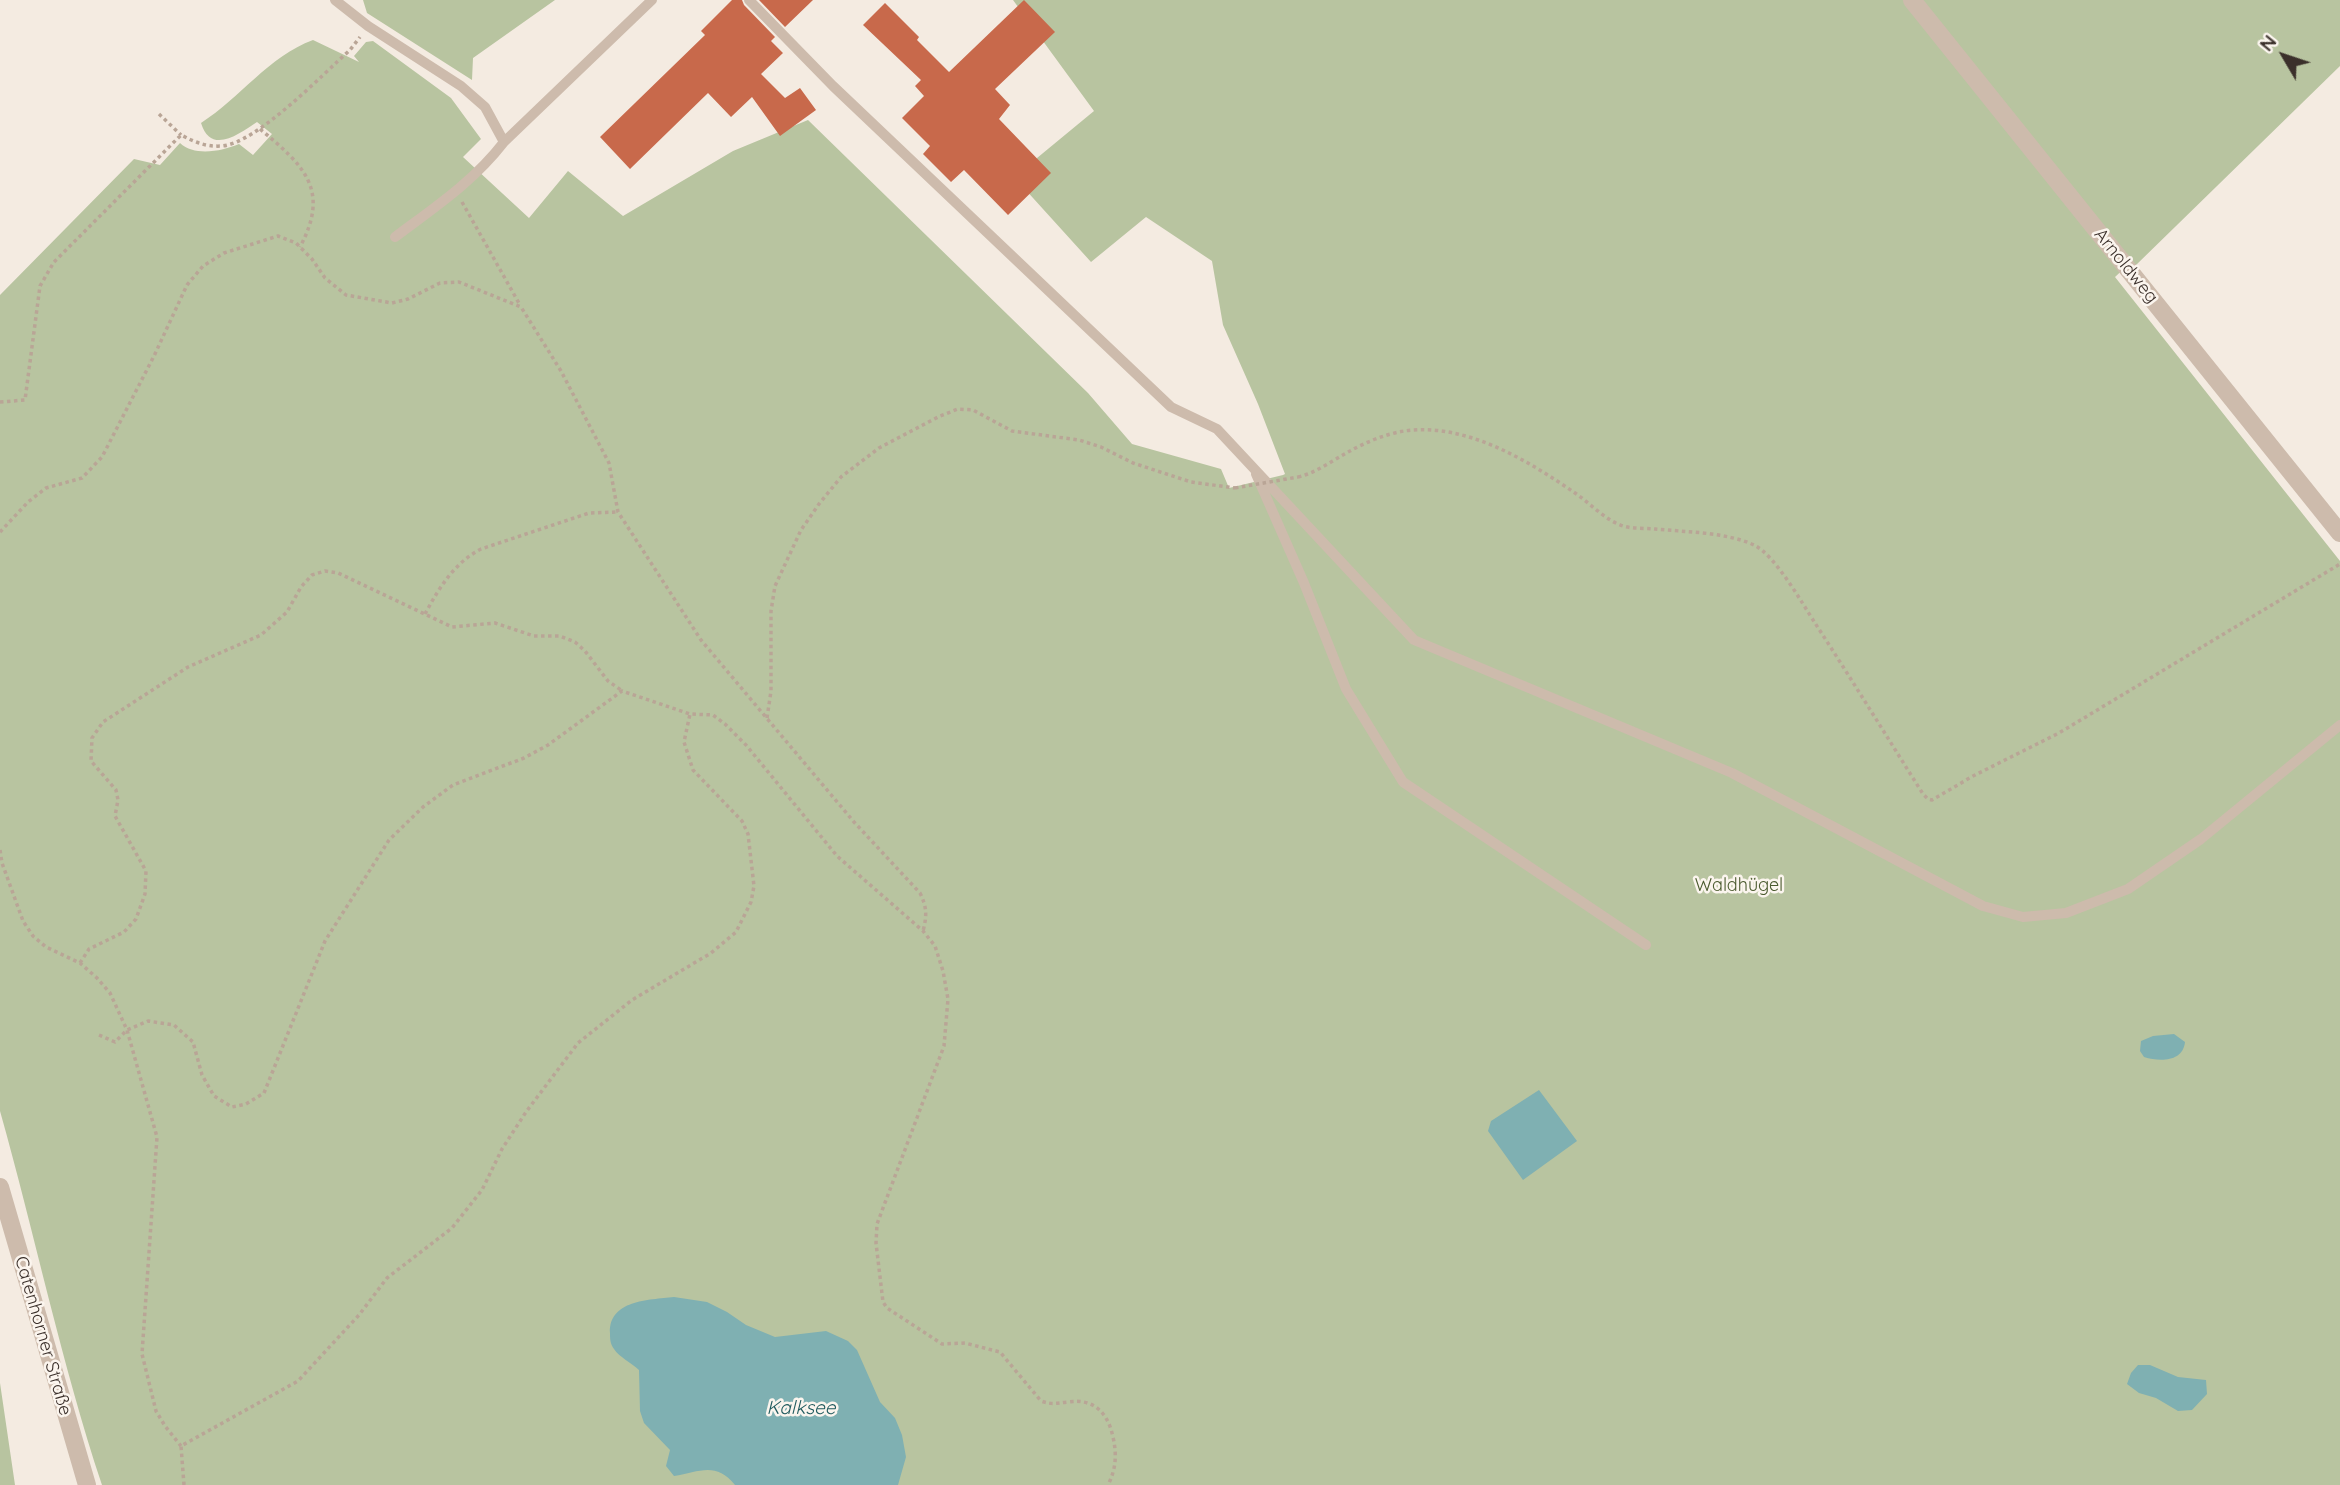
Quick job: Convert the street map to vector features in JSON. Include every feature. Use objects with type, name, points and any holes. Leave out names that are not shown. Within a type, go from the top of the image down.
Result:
[{"type":"street","name":"Arnoldweg","points":[[1912,0],[2340,533]]},
{"type":"street","name":"Catenhorner Straße","points":[[0,1187],[87,1485]]},
{"type":"lane","points":[[335,0],[368,26],[461,86],[485,107],[504,142]]},
{"type":"lane","points":[[395,237],[456,192],[487,164],[504,142],[652,0]]},
{"type":"lane","points":[[749,0],[833,86],[1171,407],[1217,429],[1413,640],[1732,773],[1983,906],[2023,917],[2066,914],[2128,889],[2201,839],[2340,725]]},
{"type":"lane","points":[[1253,467],[1304,583],[1346,689],[1403,782],[1646,945]]},
{"type":"path","points":[[159,114],[181,135],[201,146],[225,146],[259,129],[351,50]]},
{"type":"path","points":[[259,129],[300,166],[313,193],[307,234],[300,247]]},
{"type":"path","points":[[0,402],[25,400],[40,286],[54,262],[181,135]]},
{"type":"path","points":[[456,192],[521,307],[561,371],[609,463],[618,512],[701,640],[854,822],[920,893],[927,915],[923,931]]},
{"type":"path","points":[[0,531],[46,488],[75,482],[102,457],[187,285],[203,266],[224,253],[278,236],[296,243],[312,259],[325,278],[346,295],[392,303],[408,299],[440,283],[459,282],[521,307]]},
{"type":"path","points":[[767,719],[771,691],[771,611],[775,586],[802,530],[841,477],[879,449],[958,409],[973,410],[1012,431],[1079,440],[1101,447],[1133,463],[1191,482],[1235,488],[1308,474],[1383,436],[1427,430],[1459,435],[1488,444],[1533,467],[1625,526],[1702,533],[1745,541],[1766,553],[1795,592],[1923,794],[1932,800],[2059,733],[2340,564]]},
{"type":"path","points":[[425,614],[449,576],[466,556],[589,513],[618,512]]},
{"type":"path","points":[[80,963],[89,949],[124,932],[136,919],[145,894],[146,871],[115,816],[118,800],[116,790],[91,761],[92,738],[103,722],[188,667],[261,635],[287,612],[301,587],[312,575],[325,571],[338,573],[452,627],[495,623],[534,636],[560,636],[575,642],[608,681],[622,691],[690,714],[713,715],[726,724],[837,856],[923,931],[935,946],[948,999],[944,1046],[877,1224],[876,1242],[883,1302],[892,1312],[942,1344],[965,1343],[1000,1352],[1041,1401],[1050,1405],[1076,1401],[1099,1408],[1109,1420],[1116,1455],[1115,1472],[1108,1485]]},
{"type":"path","points":[[99,1035],[115,1042],[127,1030],[148,1021],[174,1025],[192,1042],[202,1075],[214,1096],[232,1107],[246,1104],[264,1093],[325,941],[389,840],[423,807],[453,785],[524,758],[548,745],[622,691]]},
{"type":"path","points":[[181,1446],[298,1381],[359,1315],[387,1278],[452,1228],[482,1190],[502,1149],[526,1112],[578,1043],[632,1000],[711,953],[736,932],[751,902],[754,886],[748,834],[742,821],[693,770],[684,742],[690,714]]},
{"type":"path","points":[[0,849],[2,863],[23,921],[33,936],[46,947],[80,963],[97,978],[110,993],[127,1030],[157,1136],[142,1353],[156,1410],[164,1426],[181,1446],[184,1485]]},
{"type":"green space","points":[[363,0],[555,0],[473,58],[472,80],[367,13]]},
{"type":"green space","name":"Waldhügel","points":[[1013,0],[2340,0],[2340,66],[2135,266],[2131,262],[2115,277],[2340,561],[2340,1485],[102,1485],[74,1392],[0,1111],[0,295],[134,159],[160,165],[180,143],[201,151],[225,149],[239,144],[253,155],[272,134],[257,122],[234,136],[219,140],[206,133],[201,123],[282,56],[313,40],[359,62],[354,56],[366,42],[373,41],[451,98],[481,139],[463,157],[529,218],[568,171],[623,216],[733,151],[808,120],[1088,393],[1132,444],[1221,469],[1229,488],[1285,474],[1223,325],[1212,261],[1146,217],[1091,262],[1014,177],[1094,111]]},
{"type":"green space","points":[[0,1383],[15,1485],[0,1485]]},
{"type":"water","points":[[2174,1034],[2185,1042],[2183,1049],[2175,1057],[2150,1059],[2144,1057],[2140,1051],[2141,1041],[2153,1036]]},
{"type":"water","points":[[1539,1090],[1577,1141],[1523,1180],[1488,1131],[1491,1121]]},
{"type":"water","name":"Kalksee","points":[[674,1297],[707,1302],[746,1325],[775,1337],[826,1331],[848,1341],[857,1350],[880,1402],[895,1418],[902,1435],[906,1457],[898,1485],[735,1485],[721,1473],[707,1470],[674,1476],[666,1466],[670,1450],[644,1423],[640,1411],[639,1370],[616,1352],[610,1333],[611,1322],[623,1308],[642,1301]]},
{"type":"water","points":[[2138,1365],[2150,1365],[2178,1377],[2206,1380],[2207,1394],[2192,1410],[2178,1411],[2156,1398],[2139,1393],[2127,1384]]},
{"type":"building","points":[[732,0],[742,0],[775,37],[771,41],[783,53],[761,74],[785,98],[800,88],[816,110],[780,136],[752,97],[731,117],[708,93],[630,169],[600,137],[705,35],[701,31]]},
{"type":"building","points":[[759,0],[813,0],[785,27]]},
{"type":"building","points":[[1024,0],[1055,32],[995,89],[1010,105],[999,119],[1051,173],[1008,215],[964,170],[951,182],[923,154],[930,146],[902,118],[924,96],[915,86],[921,80],[863,25],[885,3],[949,72]]}]
